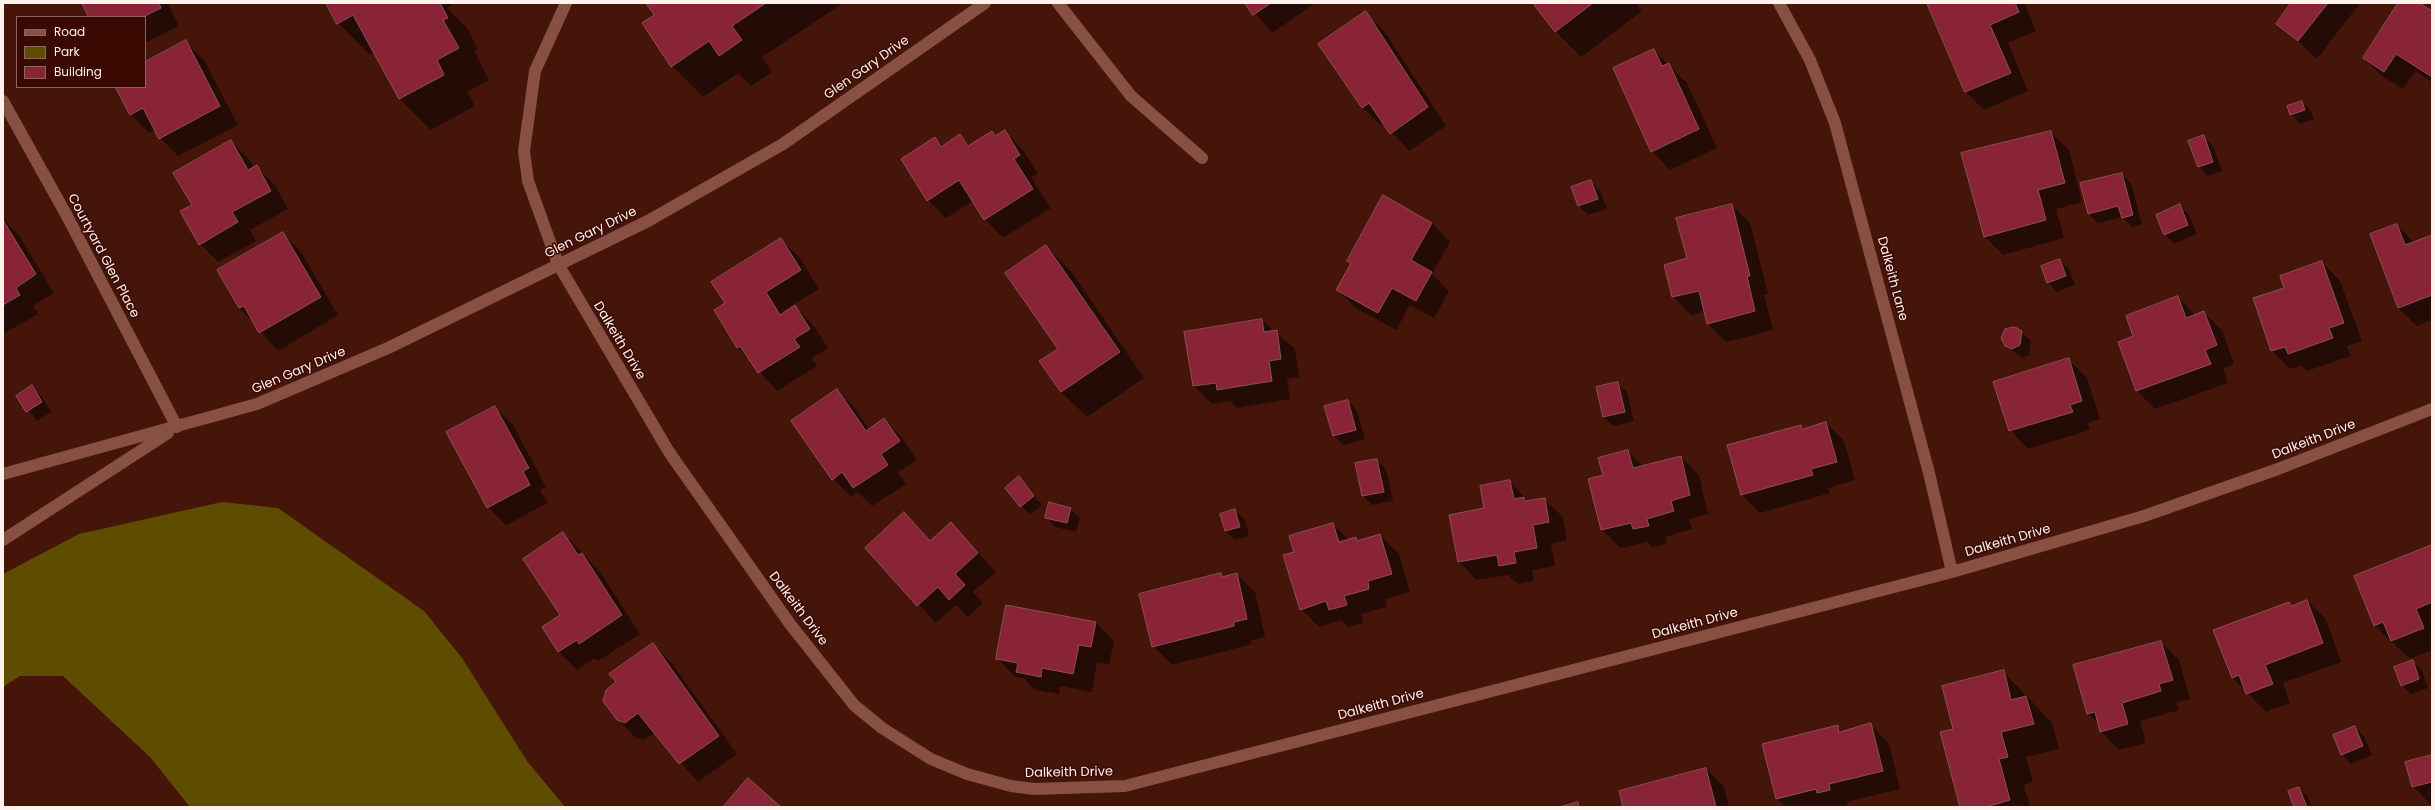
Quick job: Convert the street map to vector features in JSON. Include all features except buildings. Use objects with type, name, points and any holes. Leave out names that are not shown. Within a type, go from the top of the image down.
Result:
[{"type":"street","name":"Dalkeith Drive","points":[[565,3],[535,71],[524,151],[528,181],[558,264],[669,452],[790,624],[854,704],[882,728],[931,759],[967,774],[1011,786],[1034,789],[1125,786],[1952,572],[2144,516],[2278,469],[2432,409]]},
{"type":"street","name":"Glen Gary Drive","points":[[3,474],[257,404],[388,348],[648,221],[783,144],[985,3]]},
{"type":"street","points":[[1058,3],[1131,96],[1202,158]]},
{"type":"street","name":"Dalkeith Lane","points":[[1779,3],[1810,60],[1835,123],[1929,473],[1952,572]]},
{"type":"street","name":"Courtyard Glen Place","points":[[3,100],[67,216],[176,427]]},
{"type":"street","name":"Glen Gary Drive","points":[[3,540],[176,427]]},
{"type":"green space","points":[[222,502],[278,508],[424,611],[462,658],[527,761],[565,807],[190,807],[150,757],[63,676],[20,676],[3,687],[3,574],[79,534]]}]
